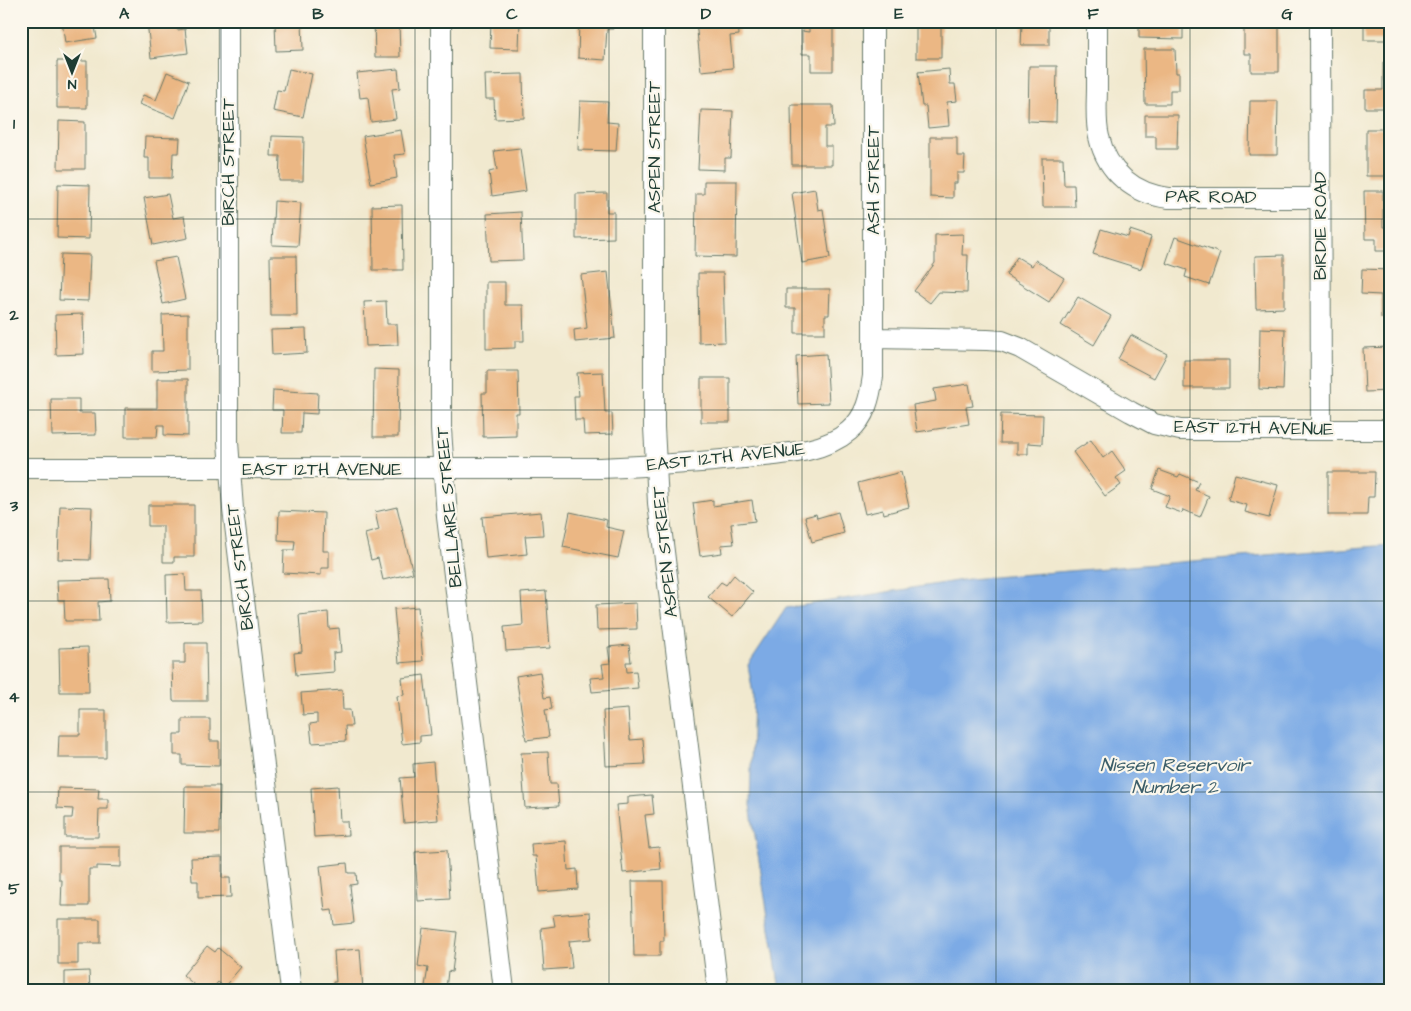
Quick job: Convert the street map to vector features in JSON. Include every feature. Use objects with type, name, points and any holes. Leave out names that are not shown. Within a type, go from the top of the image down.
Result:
[{"type":"street","name":"BIRCH STREET","points":[[228,21],[228,442],[232,509],[291,990]]},
{"type":"street","name":"BELLAIRE STREET","points":[[441,21],[441,429],[448,527],[504,990]]},
{"type":"street","name":"ASPEN STREET","points":[[654,21],[654,427],[658,503],[718,990]]},
{"type":"street","name":"ASH STREET","points":[[873,21],[873,338]]},
{"type":"street","name":"PAR ROAD","points":[[1096,21],[1098,136],[1109,163],[1118,175],[1132,186],[1150,194],[1169,198],[1320,198]]},
{"type":"street","name":"BIRDIE ROAD","points":[[1320,21],[1321,430]]},
{"type":"street","name":"EAST 12TH AVENUE","points":[[21,468],[600,468],[686,464],[775,455],[808,449],[839,438],[860,419],[866,408],[873,376],[873,338],[987,340],[1002,342],[1020,348],[1154,424],[1180,430],[1390,430]]},
{"type":"water","name":"Nissen Reservoir Number 2","points":[[1390,545],[1390,990],[780,990],[750,805],[753,694],[748,665],[786,608],[969,579]]},
{"type":"building","points":[[62,21],[94,21],[97,38],[65,43]]},
{"type":"building","points":[[147,21],[175,21],[177,30],[185,29],[188,53],[151,58]]},
{"type":"building","points":[[275,21],[302,21],[303,50],[276,51]]},
{"type":"building","points":[[374,21],[399,21],[400,57],[375,57]]},
{"type":"building","points":[[491,21],[520,21],[519,49],[490,48]]},
{"type":"building","points":[[579,21],[613,21],[613,29],[607,29],[605,60],[578,58]]},
{"type":"building","points":[[696,21],[738,21],[739,35],[730,36],[733,68],[701,71]]},
{"type":"building","points":[[809,21],[833,21],[833,71],[811,71],[811,54],[802,54],[802,31],[809,32]]},
{"type":"building","points":[[916,21],[941,21],[941,58],[916,58]]},
{"type":"building","points":[[1017,21],[1049,21],[1049,45],[1021,45],[1022,24],[1017,24]]},
{"type":"building","points":[[1139,21],[1183,21],[1183,39],[1139,38]]},
{"type":"building","points":[[1251,21],[1279,21],[1279,72],[1251,72],[1251,54],[1244,54],[1244,24],[1251,24]]},
{"type":"building","points":[[1364,21],[1390,21],[1390,40],[1364,40]]},
{"type":"building","points":[[1144,49],[1175,49],[1176,73],[1179,73],[1179,90],[1170,90],[1170,104],[1145,104]]},
{"type":"building","points":[[57,61],[87,61],[87,108],[57,108]]},
{"type":"building","points":[[1383,62],[1390,62],[1390,108],[1365,108],[1365,90],[1383,90]]},
{"type":"building","points":[[1029,66],[1057,66],[1056,122],[1028,121]]},
{"type":"building","points":[[289,69],[312,74],[303,117],[273,111],[277,90],[284,91]]},
{"type":"building","points":[[398,69],[400,88],[392,89],[396,119],[371,122],[368,97],[360,98],[357,73]]},
{"type":"building","points":[[949,69],[950,84],[955,84],[957,101],[947,102],[949,126],[928,128],[926,106],[922,106],[918,72]]},
{"type":"building","points":[[167,72],[189,81],[175,118],[139,104],[143,95],[156,100]]},
{"type":"building","points":[[523,74],[524,118],[495,119],[494,99],[486,99],[485,75]]},
{"type":"building","points":[[580,101],[608,102],[607,122],[618,123],[616,151],[578,150]]},
{"type":"building","points":[[1250,101],[1278,101],[1277,155],[1249,155]]},
{"type":"building","points":[[791,105],[833,105],[834,127],[825,127],[825,146],[832,146],[832,165],[792,165]]},
{"type":"building","points":[[701,110],[733,111],[731,158],[725,158],[725,170],[698,169]]},
{"type":"building","points":[[1145,115],[1178,115],[1177,149],[1156,149],[1156,136],[1145,136]]},
{"type":"building","points":[[59,121],[85,122],[85,169],[58,169]]},
{"type":"building","points":[[1366,129],[1390,129],[1390,176],[1366,176]]},
{"type":"building","points":[[401,130],[405,154],[394,155],[397,178],[371,183],[363,136]]},
{"type":"building","points":[[272,136],[304,137],[303,181],[279,181],[280,156],[271,156]]},
{"type":"building","points":[[145,137],[180,138],[179,153],[173,153],[172,178],[149,178],[149,158],[144,158]]},
{"type":"building","points":[[930,137],[957,137],[957,156],[965,156],[964,173],[957,173],[957,183],[953,183],[953,198],[930,197]]},
{"type":"building","points":[[520,148],[526,191],[492,196],[489,172],[497,170],[494,151]]},
{"type":"building","points":[[1042,158],[1063,158],[1064,185],[1074,185],[1075,207],[1043,207]]},
{"type":"building","points":[[704,181],[737,181],[736,257],[695,256],[696,194],[704,194]]},
{"type":"building","points":[[58,184],[90,185],[89,239],[57,238]]},
{"type":"building","points":[[815,189],[818,210],[823,209],[830,258],[802,263],[792,193]]},
{"type":"building","points":[[1364,191],[1383,191],[1383,227],[1390,227],[1390,251],[1376,251],[1376,239],[1365,239]]},
{"type":"building","points":[[607,193],[607,212],[614,212],[614,238],[576,239],[576,194]]},
{"type":"building","points":[[168,194],[173,218],[184,216],[188,238],[153,245],[144,198]]},
{"type":"building","points":[[274,201],[301,203],[298,246],[272,245]]},
{"type":"building","points":[[402,205],[403,270],[373,270],[372,206]]},
{"type":"building","points":[[521,212],[523,260],[489,261],[487,214]]},
{"type":"building","points":[[1101,229],[1128,237],[1130,230],[1151,237],[1141,269],[1093,254]]},
{"type":"building","points":[[963,234],[962,255],[968,255],[967,293],[939,292],[930,303],[914,291],[935,263],[935,235]]},
{"type":"building","points":[[1175,237],[1220,253],[1209,285],[1185,277],[1187,270],[1166,263]]},
{"type":"building","points":[[61,254],[90,255],[88,301],[59,300]]},
{"type":"building","points":[[1284,255],[1284,308],[1256,309],[1255,256]]},
{"type":"building","points":[[270,256],[296,256],[297,316],[271,316]]},
{"type":"building","points":[[176,257],[185,299],[163,304],[154,261]]},
{"type":"building","points":[[1017,257],[1032,266],[1035,260],[1064,278],[1049,302],[1006,275]]},
{"type":"building","points":[[1362,269],[1390,270],[1390,318],[1381,318],[1381,295],[1361,294]]},
{"type":"building","points":[[608,272],[615,338],[575,342],[574,330],[587,328],[581,275]]},
{"type":"building","points":[[698,273],[723,273],[725,342],[699,343]]},
{"type":"building","points":[[486,282],[505,282],[505,305],[523,305],[524,341],[515,341],[515,348],[486,349]]},
{"type":"building","points":[[786,289],[830,289],[829,315],[825,315],[825,333],[795,333],[795,308],[786,308]]},
{"type":"building","points":[[1078,297],[1111,316],[1094,345],[1061,325]]},
{"type":"building","points":[[386,301],[387,324],[397,324],[398,345],[366,346],[364,302]]},
{"type":"building","points":[[83,314],[84,354],[56,355],[55,315]]},
{"type":"building","points":[[188,314],[188,370],[152,371],[152,351],[163,351],[162,315]]},
{"type":"building","points":[[1260,328],[1285,329],[1283,390],[1259,389]]},
{"type":"building","points":[[306,329],[307,353],[272,355],[271,330]]},
{"type":"building","points":[[1131,335],[1167,354],[1154,378],[1118,359]]},
{"type":"building","points":[[1390,347],[1390,391],[1365,392],[1363,348]]},
{"type":"building","points":[[826,354],[829,403],[798,404],[796,356]]},
{"type":"building","points":[[1184,360],[1229,360],[1229,388],[1184,388]]},
{"type":"building","points":[[374,369],[399,370],[398,437],[373,437]]},
{"type":"building","points":[[487,371],[518,371],[519,413],[516,413],[516,436],[483,437],[482,393],[487,393]]},
{"type":"building","points":[[603,372],[605,413],[612,413],[613,434],[584,435],[583,420],[575,420],[574,396],[579,396],[577,373]]},
{"type":"building","points":[[701,378],[730,378],[730,422],[701,422]]},
{"type":"building","points":[[157,379],[188,379],[188,436],[164,435],[164,425],[158,425],[157,437],[125,437],[125,408],[157,408]]},
{"type":"building","points":[[969,384],[973,406],[966,407],[969,424],[917,432],[913,405],[936,401],[934,389]]},
{"type":"building","points":[[273,390],[318,393],[317,414],[302,413],[301,433],[282,433],[283,410],[272,410]]},
{"type":"building","points":[[51,399],[79,399],[79,413],[95,413],[96,435],[52,436]]},
{"type":"building","points":[[1001,414],[1043,415],[1042,444],[1028,443],[1028,454],[1017,454],[1017,443],[1000,443]]},
{"type":"building","points":[[1091,440],[1103,458],[1112,451],[1126,471],[1116,478],[1121,485],[1105,496],[1073,452]]},
{"type":"building","points":[[1159,470],[1178,477],[1180,474],[1199,482],[1195,490],[1209,496],[1200,517],[1183,510],[1182,513],[1165,507],[1170,496],[1152,489]]},
{"type":"building","points":[[901,472],[909,507],[884,514],[883,510],[865,514],[858,483]]},
{"type":"building","points":[[1328,472],[1375,472],[1374,497],[1368,497],[1367,515],[1328,515]]},
{"type":"building","points":[[1235,474],[1278,485],[1269,518],[1245,512],[1247,505],[1228,500]]},
{"type":"building","points":[[713,500],[713,506],[752,500],[755,521],[731,524],[734,544],[721,545],[722,553],[700,556],[693,503]]},
{"type":"building","points":[[148,505],[194,505],[194,557],[174,557],[174,562],[163,562],[163,526],[148,526]]},
{"type":"building","points":[[60,506],[92,507],[90,560],[58,559]]},
{"type":"building","points":[[397,507],[413,573],[383,580],[378,558],[371,560],[365,534],[379,530],[375,512]]},
{"type":"building","points":[[279,511],[324,513],[323,551],[329,551],[329,568],[321,568],[321,575],[283,573],[284,550],[294,550],[295,541],[278,540]]},
{"type":"building","points":[[541,512],[543,535],[525,536],[527,554],[486,558],[482,517]]},
{"type":"building","points":[[570,512],[607,520],[606,527],[624,531],[618,558],[563,547]]},
{"type":"building","points":[[838,512],[844,533],[812,542],[805,517],[816,514],[817,518]]},
{"type":"building","points":[[185,574],[186,591],[201,591],[202,621],[167,622],[166,575]]},
{"type":"building","points":[[734,575],[753,592],[732,617],[708,597],[721,582],[726,585]]},
{"type":"building","points":[[109,579],[110,601],[98,602],[99,621],[65,621],[64,600],[58,600],[57,580]]},
{"type":"building","points":[[546,591],[550,648],[506,651],[504,627],[523,625],[521,593]]},
{"type":"building","points":[[636,603],[637,629],[597,630],[596,605]]},
{"type":"building","points":[[418,607],[423,661],[399,663],[394,609]]},
{"type":"building","points":[[328,612],[329,629],[339,628],[341,652],[333,653],[334,672],[296,675],[294,653],[302,652],[299,615]]},
{"type":"building","points":[[185,643],[206,643],[207,701],[173,701],[172,663],[185,663]]},
{"type":"building","points":[[629,645],[631,662],[626,662],[627,672],[636,671],[638,688],[592,692],[590,678],[604,677],[602,664],[610,663],[608,647]]},
{"type":"building","points":[[88,647],[89,692],[60,692],[59,648]]},
{"type":"building","points":[[540,672],[544,698],[550,697],[552,709],[545,710],[549,737],[526,740],[516,676]]},
{"type":"building","points":[[424,675],[431,735],[420,736],[420,742],[402,744],[397,696],[404,695],[402,678]]},
{"type":"building","points":[[342,690],[343,710],[350,710],[352,726],[345,726],[346,741],[312,743],[310,724],[317,723],[317,714],[303,715],[301,693]]},
{"type":"building","points":[[628,709],[630,740],[643,739],[645,764],[606,766],[603,711]]},
{"type":"building","points":[[80,710],[106,710],[106,758],[58,758],[59,735],[80,735]]},
{"type":"building","points":[[182,719],[210,719],[210,741],[219,741],[219,766],[182,765],[182,755],[174,755],[174,734],[182,734]]},
{"type":"building","points":[[548,752],[550,784],[557,784],[559,806],[525,808],[521,753]]},
{"type":"building","points":[[433,762],[438,820],[404,823],[400,778],[414,777],[413,764]]},
{"type":"building","points":[[185,786],[220,786],[219,833],[184,833]]},
{"type":"building","points":[[338,786],[340,821],[347,821],[348,835],[314,837],[311,788]]},
{"type":"building","points":[[58,788],[99,789],[98,799],[108,799],[108,809],[99,809],[98,837],[65,837],[65,818],[72,818],[73,809],[57,808]]},
{"type":"building","points":[[652,795],[654,814],[645,815],[649,848],[659,847],[661,869],[623,873],[616,805],[628,804],[628,797]]},
{"type":"building","points":[[566,841],[568,870],[577,869],[578,889],[539,892],[536,856],[532,856],[531,844]]},
{"type":"building","points":[[59,847],[121,847],[121,867],[97,866],[97,869],[89,869],[89,906],[61,906],[62,880],[59,880]]},
{"type":"building","points":[[447,850],[450,899],[418,901],[415,852]]},
{"type":"building","points":[[222,857],[222,878],[230,878],[231,897],[198,898],[198,881],[192,881],[191,858]]},
{"type":"building","points":[[347,863],[348,873],[356,873],[357,884],[350,885],[354,923],[334,925],[332,910],[325,911],[320,866]]},
{"type":"building","points":[[632,881],[663,881],[664,941],[660,941],[660,956],[634,956]]},
{"type":"building","points":[[590,912],[592,939],[569,941],[572,968],[544,970],[541,928],[555,926],[553,915]]},
{"type":"building","points":[[58,919],[100,919],[100,943],[78,943],[78,964],[58,964]]},
{"type":"building","points":[[423,928],[457,932],[452,972],[448,971],[446,989],[425,986],[428,968],[418,966]]},
{"type":"building","points":[[207,946],[215,952],[218,948],[241,967],[224,987],[218,982],[211,990],[200,990],[183,975]]},
{"type":"building","points":[[360,949],[363,990],[334,990],[333,982],[336,982],[334,951]]},
{"type":"building","points":[[89,971],[90,990],[65,990],[65,972]]}]
